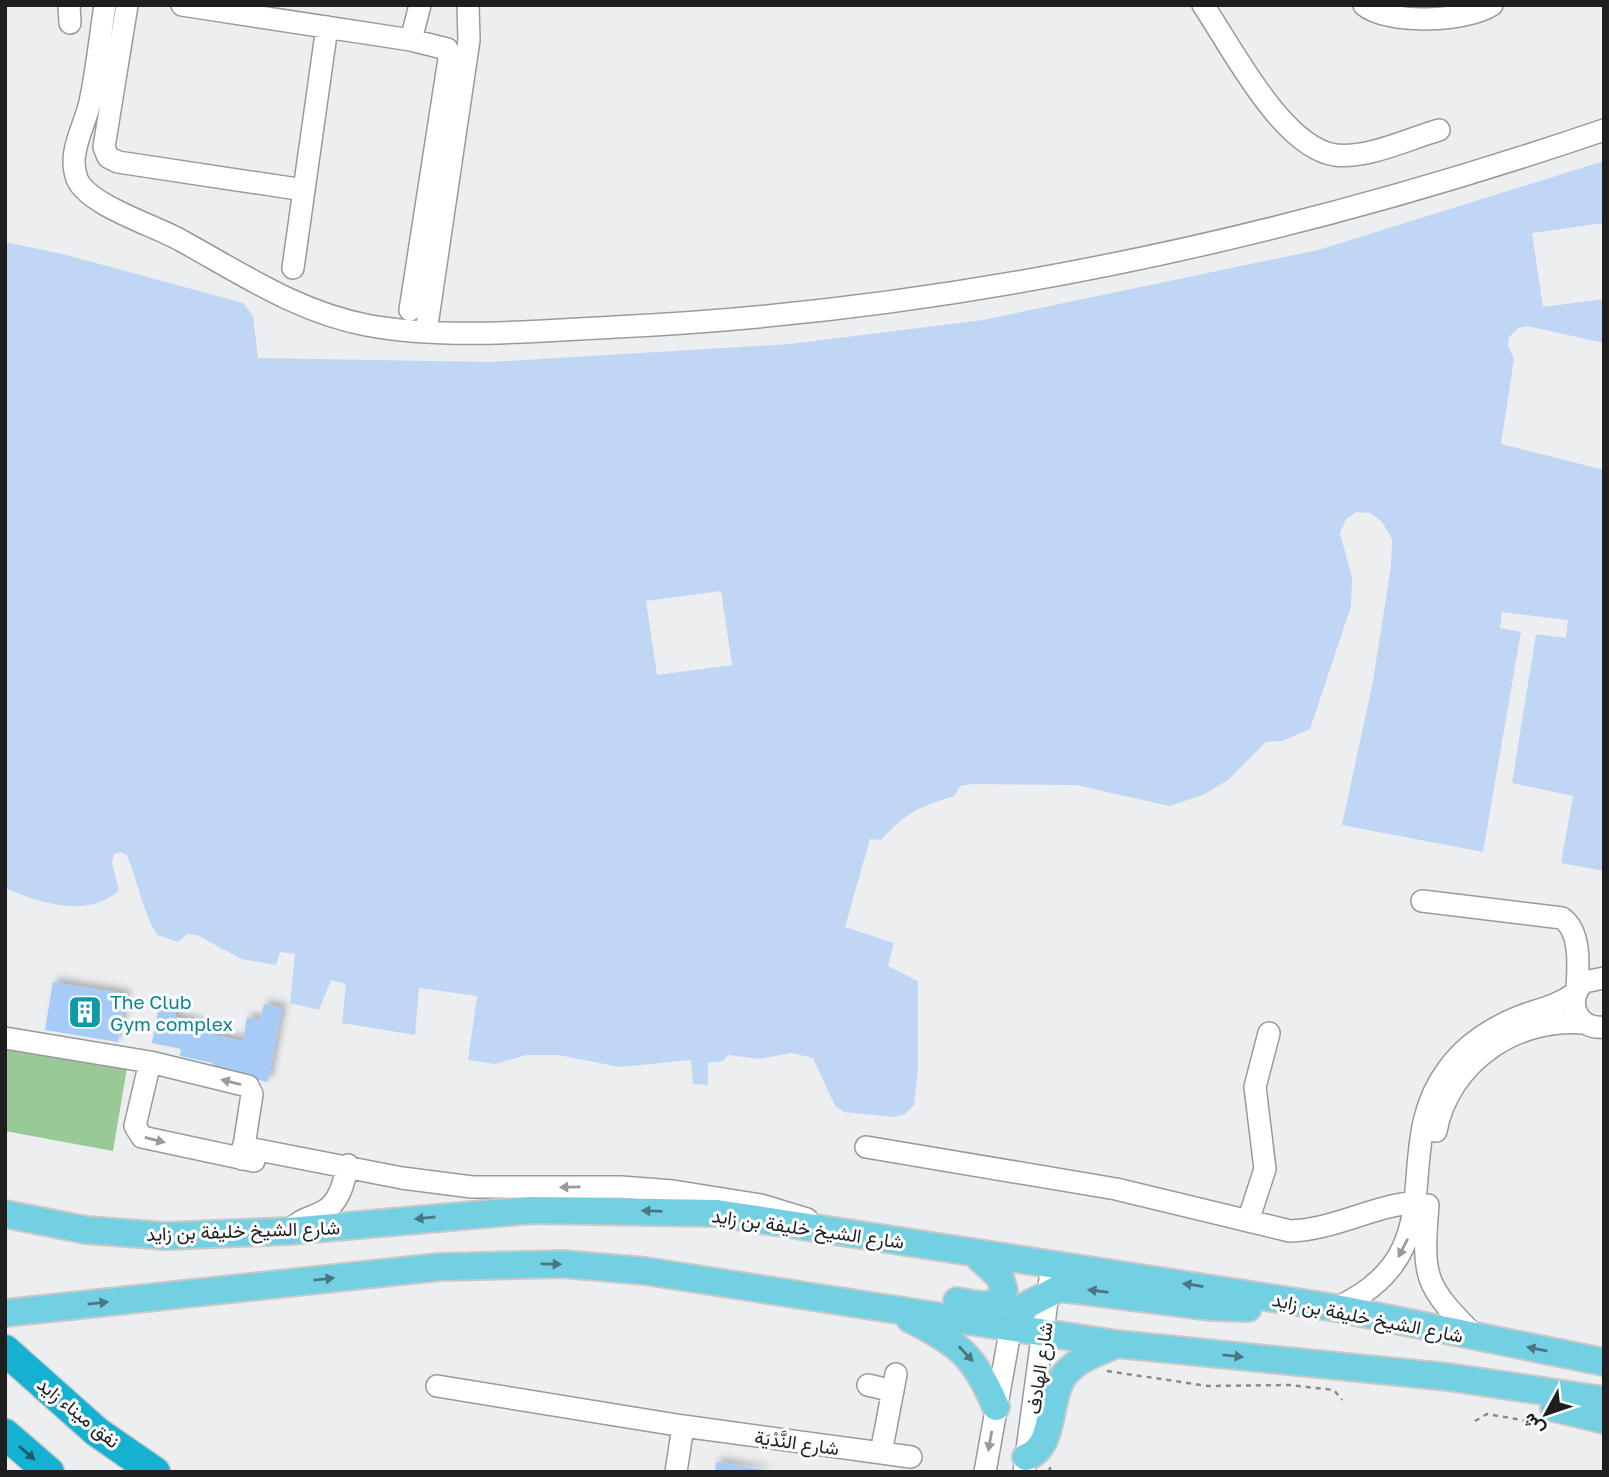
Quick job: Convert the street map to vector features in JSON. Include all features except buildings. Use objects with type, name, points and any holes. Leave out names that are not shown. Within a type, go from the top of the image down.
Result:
[{"type":"highway","name":"نفق ميناء زايد","points":[[5,1350],[97,1432],[155,1472]]},
{"type":"highway","points":[[97,1432],[133,1472]]},
{"type":"highway","points":[[5,1434],[49,1472]]},
{"type":"main road","name":"شارع الشيخ خليفة بن زايد","points":[[5,1214],[41,1223],[126,1234],[206,1236],[289,1231],[485,1212],[574,1209],[717,1213],[1336,1308],[1604,1362]]},
{"type":"main road","points":[[769,1290],[796,1282],[826,1282],[981,1305],[995,1303],[1001,1298],[1003,1283],[973,1252]]},
{"type":"main road","points":[[18,1311],[481,1264],[604,1266],[1117,1344],[1448,1377],[1604,1400]]},
{"type":"main road","points":[[1012,1326],[1027,1304],[1049,1291],[1084,1289],[1225,1308],[1254,1308],[1286,1300]]},
{"type":"main road","points":[[887,1307],[956,1343],[980,1371],[996,1407]]},
{"type":"main road","points":[[1025,1464],[1044,1444],[1054,1394],[1066,1373],[1086,1357],[1117,1344]]},
{"type":"main road","points":[[1448,1377],[1604,1420]]},
{"type":"street","points":[[105,5],[92,94],[74,160],[84,190],[100,204],[156,227],[294,303],[356,323],[426,332],[570,329],[728,320],[885,302],[1048,276],[1209,244],[1363,206],[1604,130]]},
{"type":"street","points":[[127,5],[104,147],[108,157],[118,162],[304,190]]},
{"type":"street","points":[[182,5],[442,46],[449,59],[410,310]]},
{"type":"street","points":[[411,40],[420,5]]},
{"type":"street","points":[[426,332],[469,40],[468,5]]},
{"type":"street","points":[[1203,5],[1279,119],[1295,137],[1313,149],[1336,155],[1357,154],[1439,130]]},
{"type":"street","points":[[1364,5],[1390,17],[1464,16],[1492,5]]},
{"type":"street","points":[[293,268],[327,27]]},
{"type":"street","points":[[1422,901],[1557,917],[1569,925],[1589,962],[1604,977]]},
{"type":"street","points":[[1575,940],[1574,1010],[1596,1029]]},
{"type":"street","points":[[1336,1308],[1364,1293],[1397,1259],[1413,1225],[1424,1122],[1433,1093],[1449,1066],[1492,1030],[1521,1016],[1558,1004],[1591,979],[1604,977]]},
{"type":"street","points":[[1477,1338],[1438,1298],[1426,1270],[1433,1143],[1442,1110],[1464,1072],[1497,1044],[1535,1025],[1596,1029]]},
{"type":"street","points":[[1248,1221],[1265,1169],[1255,1087],[1269,1033]]},
{"type":"street","points":[[5,1038],[150,1062],[250,1088],[243,1153]]},
{"type":"street","points":[[150,1062],[135,1126],[142,1137],[279,1160],[472,1187],[621,1187],[673,1191],[778,1209],[828,1230]]},
{"type":"street","points":[[866,1147],[1061,1178],[1301,1231],[1383,1206],[1416,1202]]},
{"type":"street","points":[[289,1231],[300,1220],[328,1208],[340,1191],[346,1170]]},
{"type":"street","name":"شارع الهادف","points":[[1025,1464],[1052,1264]]},
{"type":"street","name":"شارع الهادف","points":[[985,1472],[1012,1326]]},
{"type":"street","points":[[868,1385],[894,1382],[881,1452]]},
{"type":"street","name":"شارع النَّدْيَة","points":[[437,1386],[683,1426],[911,1457]]},
{"type":"street","points":[[676,1472],[683,1426]]},
{"type":"path","points":[[1098,1370],[1208,1386],[1289,1384],[1334,1390],[1342,1400]]},
{"type":"path","points":[[1475,1421],[1487,1414],[1541,1424]]},
{"type":"green space","points":[[5,1048],[127,1068],[113,1151],[5,1131]]},
{"type":"water","points":[[1604,161],[1604,223],[1532,233],[1543,307],[1604,299],[1604,343],[1527,326],[1518,328],[1509,337],[1508,346],[1514,359],[1501,444],[1604,470],[1604,871],[1561,863],[1573,796],[1512,783],[1536,634],[1566,638],[1568,620],[1502,612],[1500,628],[1521,632],[1483,852],[1342,825],[1373,681],[1391,566],[1392,539],[1382,522],[1370,513],[1356,512],[1346,519],[1340,533],[1352,578],[1351,606],[1310,729],[1282,741],[1266,742],[1228,780],[1203,795],[1169,806],[1076,785],[973,784],[960,786],[954,796],[914,812],[881,840],[870,839],[845,927],[894,943],[888,966],[918,981],[918,1070],[914,1105],[905,1114],[894,1117],[844,1112],[835,1106],[813,1058],[791,1053],[760,1059],[728,1055],[723,1061],[708,1063],[708,1085],[693,1084],[691,1060],[620,1067],[558,1055],[527,1055],[495,1064],[468,1060],[477,996],[419,988],[415,1035],[342,1023],[346,984],[331,980],[319,1010],[290,1003],[295,954],[280,952],[276,965],[241,959],[197,935],[187,934],[178,942],[157,935],[127,855],[121,852],[114,854],[112,863],[119,890],[107,899],[93,904],[64,906],[33,899],[5,888],[5,242],[63,254],[243,303],[253,316],[258,358],[490,362],[790,344],[983,320],[1318,250]],"holes":[[[721,591],[732,665],[657,675],[646,601]]]},
{"type":"place","name":"The Club Gym complex","points":[[85,1012]]}]
